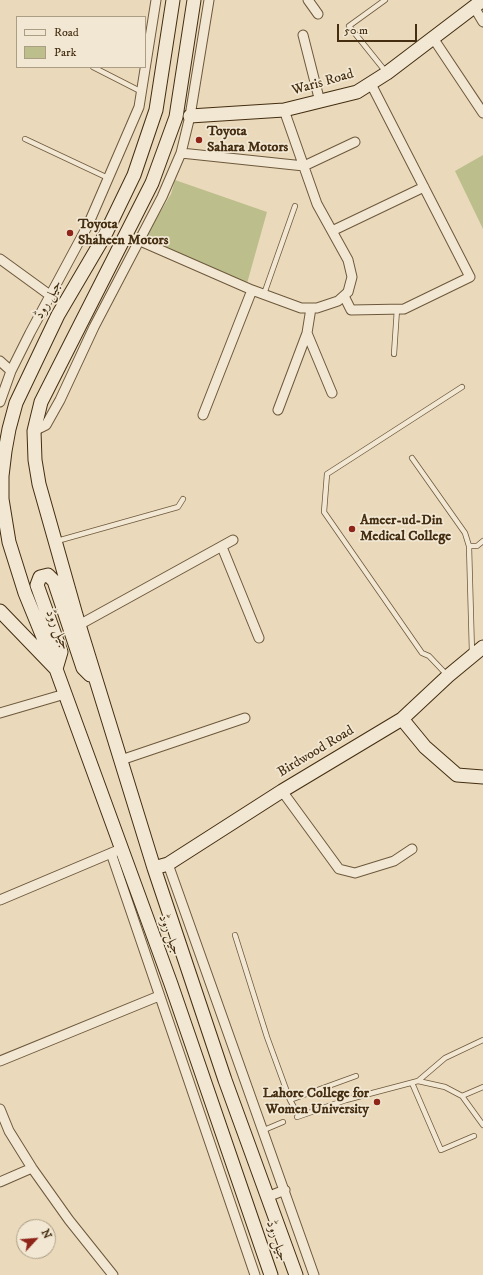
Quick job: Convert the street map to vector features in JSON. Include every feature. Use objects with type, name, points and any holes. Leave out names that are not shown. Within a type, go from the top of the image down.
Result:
[{"type":"main road","name":"جیل روڈ","points":[[173,0],[156,110],[136,168],[105,235],[58,315],[16,403],[5,451],[1,499],[14,560],[34,618],[65,694],[116,851],[170,984],[271,1275]]},
{"type":"main road","name":"جیل روڈ","points":[[194,0],[176,117],[152,183],[41,402],[34,432],[35,460],[79,625],[154,868],[225,1080],[296,1275]]},
{"type":"main road","name":"Waris Road","points":[[190,116],[284,110],[357,92],[387,73],[478,4]]},
{"type":"main road","points":[[0,611],[56,669],[61,652],[37,585],[40,577],[44,574],[48,575],[54,581],[83,668],[97,683]]},
{"type":"main road","name":"Birdwood Road","points":[[154,868],[168,864],[282,791],[402,720],[448,676],[483,647]]},
{"type":"main road","points":[[402,720],[425,747],[457,775],[483,777]]},
{"type":"street","points":[[146,64],[155,0]]},
{"type":"street","points":[[34,432],[46,425],[94,327],[165,191],[181,153],[190,116],[209,0]]},
{"type":"street","points":[[308,0],[318,14]]},
{"type":"street","points":[[478,4],[483,22]]},
{"type":"street","points":[[303,35],[320,102]]},
{"type":"street","points":[[433,38],[483,113]]},
{"type":"street","points":[[0,402],[12,371],[30,333],[88,225],[139,107],[145,68]]},
{"type":"street","points":[[344,296],[351,310],[404,309],[470,277],[371,84]]},
{"type":"street","points":[[140,241],[252,290],[301,308],[318,308],[338,301],[344,296],[348,292],[352,278],[348,260],[317,204],[284,110]]},
{"type":"street","points":[[181,153],[304,166],[355,142]]},
{"type":"street","points":[[332,231],[424,187]]},
{"type":"street","points":[[0,259],[51,296]]},
{"type":"street","points":[[203,414],[252,290]]},
{"type":"street","points":[[278,410],[307,333],[311,308]]},
{"type":"street","points":[[307,333],[332,393]]},
{"type":"street","points":[[0,362],[12,371]]},
{"type":"street","points":[[79,625],[234,540]]},
{"type":"street","points":[[222,547],[259,638]]},
{"type":"street","points":[[0,713],[65,694]]},
{"type":"street","points":[[121,760],[245,718]]},
{"type":"street","points":[[282,791],[339,869],[355,873],[394,861],[412,849]]},
{"type":"street","points":[[0,900],[116,851],[159,996],[255,1275]]},
{"type":"street","points":[[168,864],[264,1130],[314,1275]]},
{"type":"street","points":[[0,1061],[159,996]]},
{"type":"street","points":[[0,1109],[10,1131],[32,1168],[69,1220],[113,1275]]},
{"type":"street","points":[[0,1182],[32,1168]]},
{"type":"street","points":[[267,1197],[285,1190]]},
{"type":"lane","points":[[385,0],[349,26],[387,73]]},
{"type":"lane","points":[[95,68],[142,92]]},
{"type":"lane","points":[[26,139],[108,178]]},
{"type":"lane","points":[[264,294],[295,206]]},
{"type":"lane","points":[[394,354],[397,310]]},
{"type":"lane","points":[[448,676],[429,656],[422,653],[324,512],[327,474],[462,387]]},
{"type":"lane","points":[[412,458],[465,533],[469,546],[472,656]]},
{"type":"lane","points":[[56,541],[178,507],[183,499]]},
{"type":"lane","points":[[469,546],[477,546],[483,541]]},
{"type":"lane","points":[[235,935],[267,1037],[290,1100],[298,1116],[346,1100],[418,1081],[445,1058],[483,1040]]},
{"type":"lane","points":[[290,1100],[356,1076]]},
{"type":"lane","points":[[418,1081],[444,1087],[462,1096],[483,1125]]},
{"type":"lane","points":[[412,1083],[441,1150],[474,1136]]},
{"type":"lane","points":[[462,1096],[483,1087]]},
{"type":"lane","points":[[264,1130],[283,1122]]},
{"type":"green space","points":[[483,155],[483,229],[455,171]]},
{"type":"green space","points":[[175,180],[267,212],[246,287],[143,241],[171,194]]},
{"type":"place","name":"Toyota Sahara Motors","points":[[199,140]]},
{"type":"place","name":"Toyota Shaheen Motors","points":[[70,233]]},
{"type":"place","name":"Ameer-ud-Din Medical College","points":[[352,529]]},
{"type":"place","name":"Lahore College for Women University","points":[[377,1102]]}]
